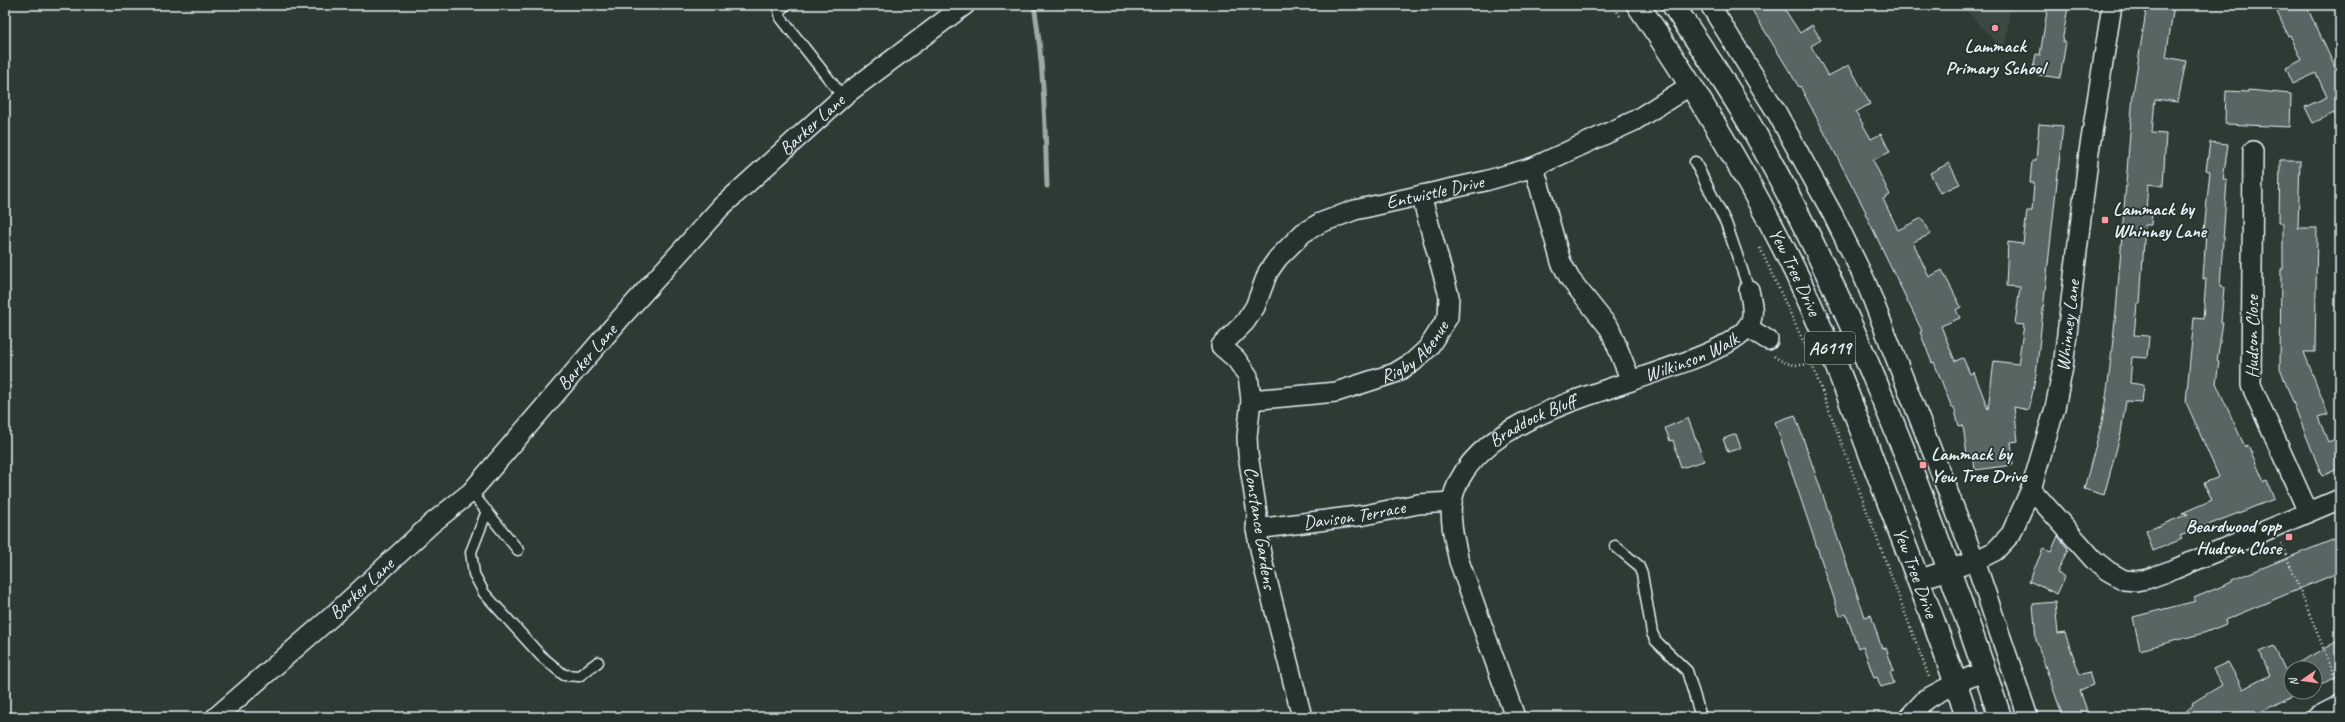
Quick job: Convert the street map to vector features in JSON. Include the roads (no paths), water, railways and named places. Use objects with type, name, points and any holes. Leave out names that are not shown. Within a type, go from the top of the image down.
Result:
[{"type":"highway","name":"Yew Tree Drive","points":[[1673,5],[1755,133],[1809,234],[1866,360],[1947,569],[2000,717]]},
{"type":"highway","name":"Yew Tree Drive","points":[[1630,11],[1691,85],[1784,250],[1825,337],[1918,580],[1967,717]]},
{"type":"highway","points":[[1691,85],[1715,70]]},
{"type":"street","name":"Barker Lane","points":[[216,717],[330,618],[431,524],[471,492],[613,326],[721,207],[843,97],[965,5]]},
{"type":"street","points":[[1710,5],[1777,112],[1833,215],[1865,280],[1975,561],[2028,717]]},
{"type":"street","name":"Whinney Lane","points":[[1918,580],[1947,569],[1975,561],[1995,551],[2011,534],[2031,489],[2055,408],[2063,367],[2089,152],[2112,5]]},
{"type":"street","name":"Entwistle Drive","points":[[1221,346],[1237,331],[1256,307],[1268,272],[1278,258],[1303,233],[1337,215],[1485,181],[1534,167],[1634,121],[1691,85]]},
{"type":"street","name":"Hudson Close","points":[[2253,151],[2251,385],[2308,512]]},
{"type":"street","points":[[1534,167],[1561,262],[1570,279],[1610,329],[1631,381]]},
{"type":"street","name":"Rigby Abenue","points":[[1251,400],[1336,392],[1395,373],[1413,362],[1428,348],[1448,317],[1448,296],[1420,195]]},
{"type":"street","name":"Wilkinson Walk","points":[[1631,381],[1717,349],[1743,332],[1750,322],[1752,310],[1749,290]]},
{"type":"street","name":"Wilkinson Walk","points":[[1747,327],[1768,340]]},
{"type":"street","name":"Constance Gardens","points":[[1221,346],[1236,360],[1248,376],[1251,400],[1246,438],[1257,513],[1256,529],[1264,568],[1302,717]]},
{"type":"street","name":"Braddock Bluff","points":[[1515,717],[1458,561],[1454,540],[1452,502],[1460,482],[1469,467],[1480,454],[1507,432],[1544,411],[1631,381]]},
{"type":"street","points":[[2031,489],[2093,559],[2108,571],[2124,580],[2147,579],[2340,499]]},
{"type":"street","name":"Davison Terrace","points":[[1256,529],[1366,515],[1418,504],[1452,502]]},
{"type":"street","points":[[1909,717],[1926,699],[1956,683],[1985,672]]},
{"type":"street","points":[[2317,717],[2340,705]]},
{"type":"lane","points":[[780,7],[781,18],[843,97]]},
{"type":"lane","points":[[1695,162],[1726,223],[1749,290]]},
{"type":"lane","points":[[471,492],[518,550]]},
{"type":"lane","points":[[487,511],[471,552],[474,574],[484,593],[541,656],[564,675],[579,676],[598,662]]},
{"type":"lane","points":[[1615,546],[1640,570],[1652,633],[1656,641],[1687,671],[1701,717]]},
{"type":"waterway","points":[[1034,5],[1042,73],[1047,186]]},
{"type":"place","name":"Lammack Primary School","points":[[1995,28]]},
{"type":"place","name":"Lammack by Whinney Lane","points":[[2105,220]]},
{"type":"place","name":"Lammack by Yew Tree Drive","points":[[1923,465]]},
{"type":"place","name":"Beardwood opp Hudson Close","points":[[2289,537]]}]
